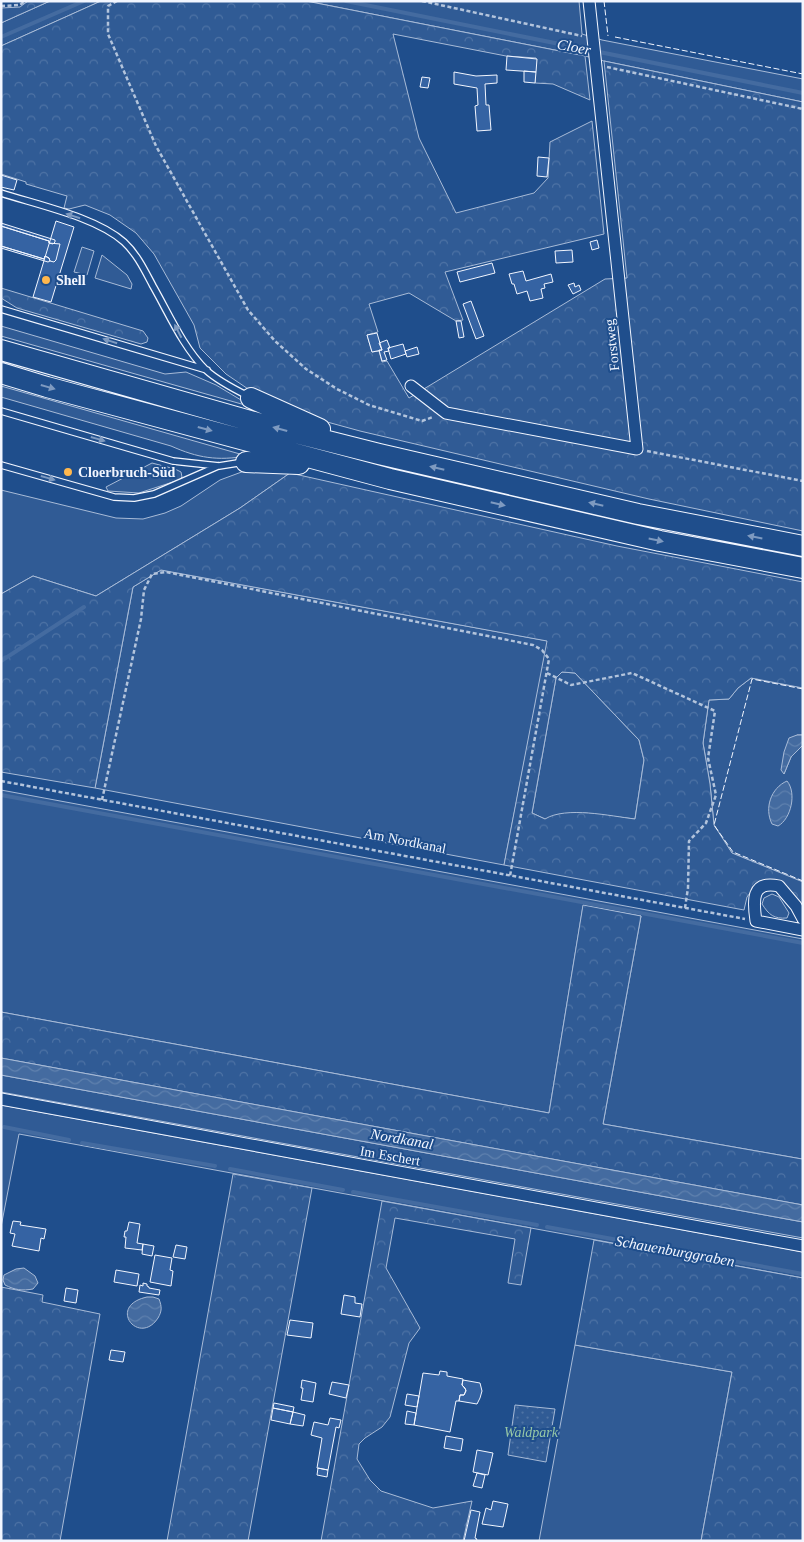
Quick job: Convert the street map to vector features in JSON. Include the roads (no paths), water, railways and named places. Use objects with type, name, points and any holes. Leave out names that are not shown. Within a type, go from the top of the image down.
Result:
[{"type":"highway","points":[[1,350],[259,423],[379,454],[638,514],[803,546]]},
{"type":"highway","points":[[1,373],[390,479],[660,541],[803,568]]},
{"type":"highway","points":[[251,398],[379,454]]},
{"type":"highway","points":[[246,462],[308,464],[390,479]]},
{"type":"street","name":"Forstweg","points":[[411,386],[446,413],[637,449],[589,1]]},
{"type":"street","points":[[803,919],[796,906],[779,886],[772,884],[764,885],[757,890],[754,897],[756,921],[803,930]]},
{"type":"street","name":"Im Eschert","points":[[1,1100],[803,1246]]},
{"type":"lane","points":[[1,193],[91,221],[125,243],[141,262],[183,340],[207,370],[232,388],[251,398]]},
{"type":"lane","points":[[1,309],[207,370]]},
{"type":"lane","points":[[1,411],[173,461],[219,466],[246,462]]},
{"type":"lane","points":[[1,465],[114,497],[134,498],[154,494],[219,466]]},
{"type":"water","points":[[803,735],[803,745],[791,757],[784,774],[781,770],[784,752],[789,738]]},
{"type":"water","points":[[787,781],[792,792],[791,805],[783,823],[778,826],[772,824],[769,805],[773,793],[781,784]]},
{"type":"water","name":"Nordkanal","points":[[1,1058],[803,1205],[803,1222],[1,1075]]},
{"type":"water","points":[[24,1268],[35,1276],[38,1283],[33,1289],[19,1290],[5,1285],[4,1275],[16,1269]]},
{"type":"water","points":[[147,1297],[159,1299],[161,1307],[158,1318],[150,1326],[143,1328],[135,1326],[130,1322],[127,1315],[129,1308],[135,1302]]},
{"type":"waterway","name":"Cloer","points":[[1,37],[84,1]]},
{"type":"waterway","name":"Cloer","points":[[346,1],[803,93]]},
{"type":"waterway","points":[[1,661],[84,607]]},
{"type":"waterway","points":[[1,795],[803,943]]},
{"type":"waterway","name":"Schauenburggraben","points":[[4,1127],[69,1140]]},
{"type":"waterway","name":"Schauenburggraben","points":[[82,1143],[215,1166]]},
{"type":"waterway","name":"Schauenburggraben","points":[[230,1169],[343,1190]]},
{"type":"waterway","name":"Schauenburggraben","points":[[353,1192],[537,1225]]},
{"type":"waterway","name":"Schauenburggraben","points":[[547,1227],[803,1274]]},
{"type":"place","name":"Shell","points":[[46,280]]},
{"type":"place","name":"Cloerbruch-Süd","points":[[68,472]]},
{"type":"park label","name":"Waldpark","points":[[531,1432]]}]
